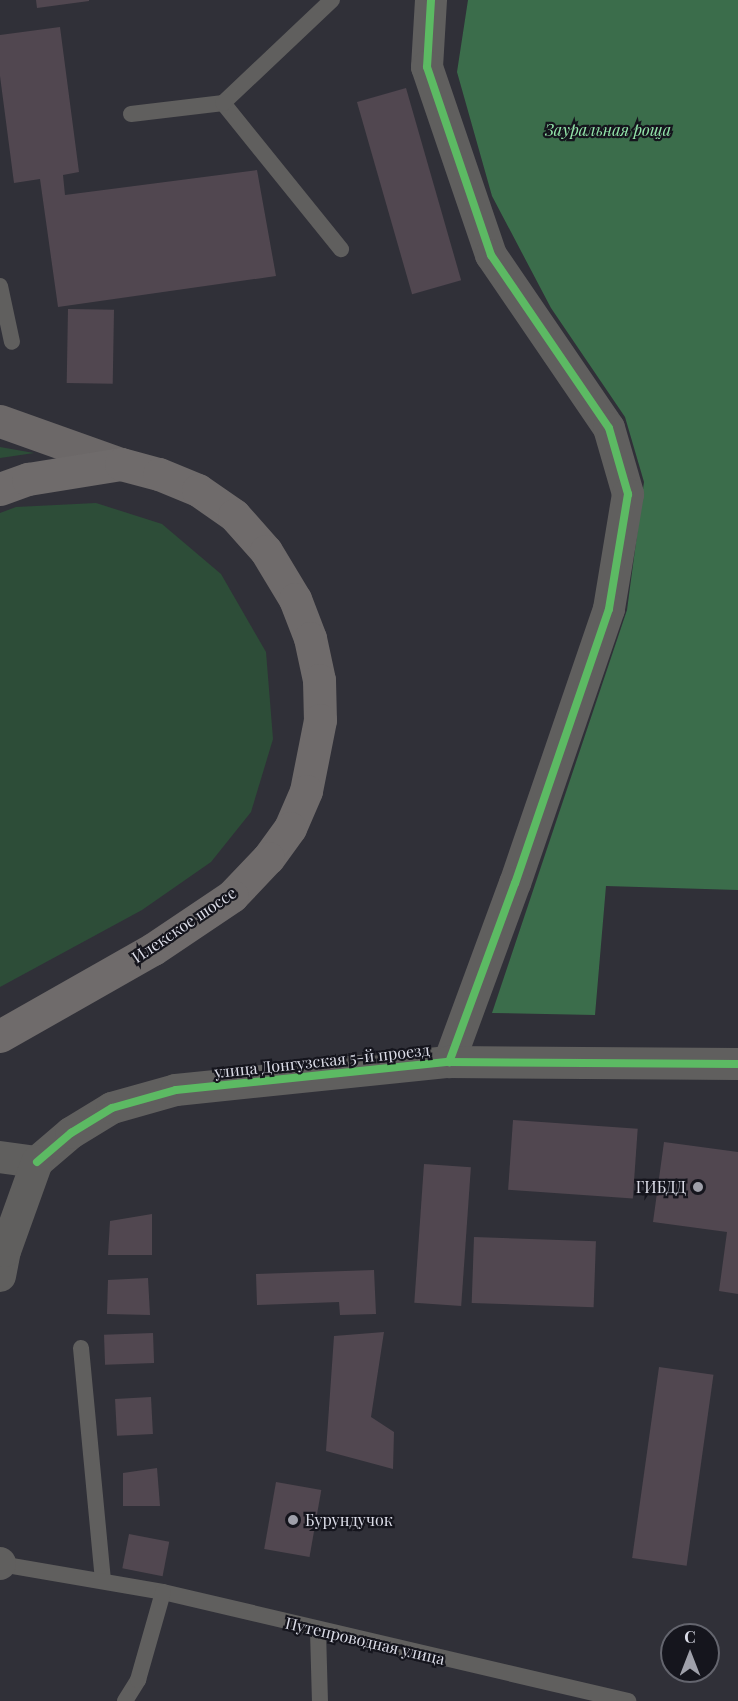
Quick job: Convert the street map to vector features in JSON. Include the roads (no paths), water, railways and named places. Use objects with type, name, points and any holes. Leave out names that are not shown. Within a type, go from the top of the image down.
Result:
[{"type":"highway","points":[[0,489],[28,479],[121,464]]},
{"type":"highway","name":"Илекское шоссе","points":[[0,1036],[153,949],[232,896],[268,858],[290,828],[316,754],[319,680],[310,638],[294,599],[266,551],[234,515],[198,490],[159,474],[121,464]]},
{"type":"main road","points":[[0,421],[121,464]]},
{"type":"street","points":[[431,0],[427,68],[491,255],[609,428],[628,494],[609,609],[515,883],[449,1062]]},
{"type":"street","name":"улица Донгузская 5-й проезд","points":[[37,1162],[71,1133],[112,1108],[176,1090],[449,1062],[738,1064]]},
{"type":"street","points":[[0,1157],[37,1162],[5,1251],[0,1276]]},
{"type":"lane","points":[[131,114],[223,103],[332,0]]},
{"type":"lane","points":[[223,103],[341,249]]},
{"type":"lane","points":[[0,286],[12,342]]},
{"type":"lane","points":[[81,1348],[103,1580]]},
{"type":"lane","name":"Путепроводная улица","points":[[0,1564],[163,1592],[318,1631],[628,1701]]},
{"type":"lane","points":[[125,1701],[138,1680],[163,1592]]},
{"type":"lane","points":[[318,1631],[320,1701]]},
{"type":"place","name":"ГИБДД","points":[[698,1187]]},
{"type":"place","name":"Бурундучок","points":[[293,1520]]},
{"type":"park label","name":"Зауральная роща","points":[[608,130]]}]
